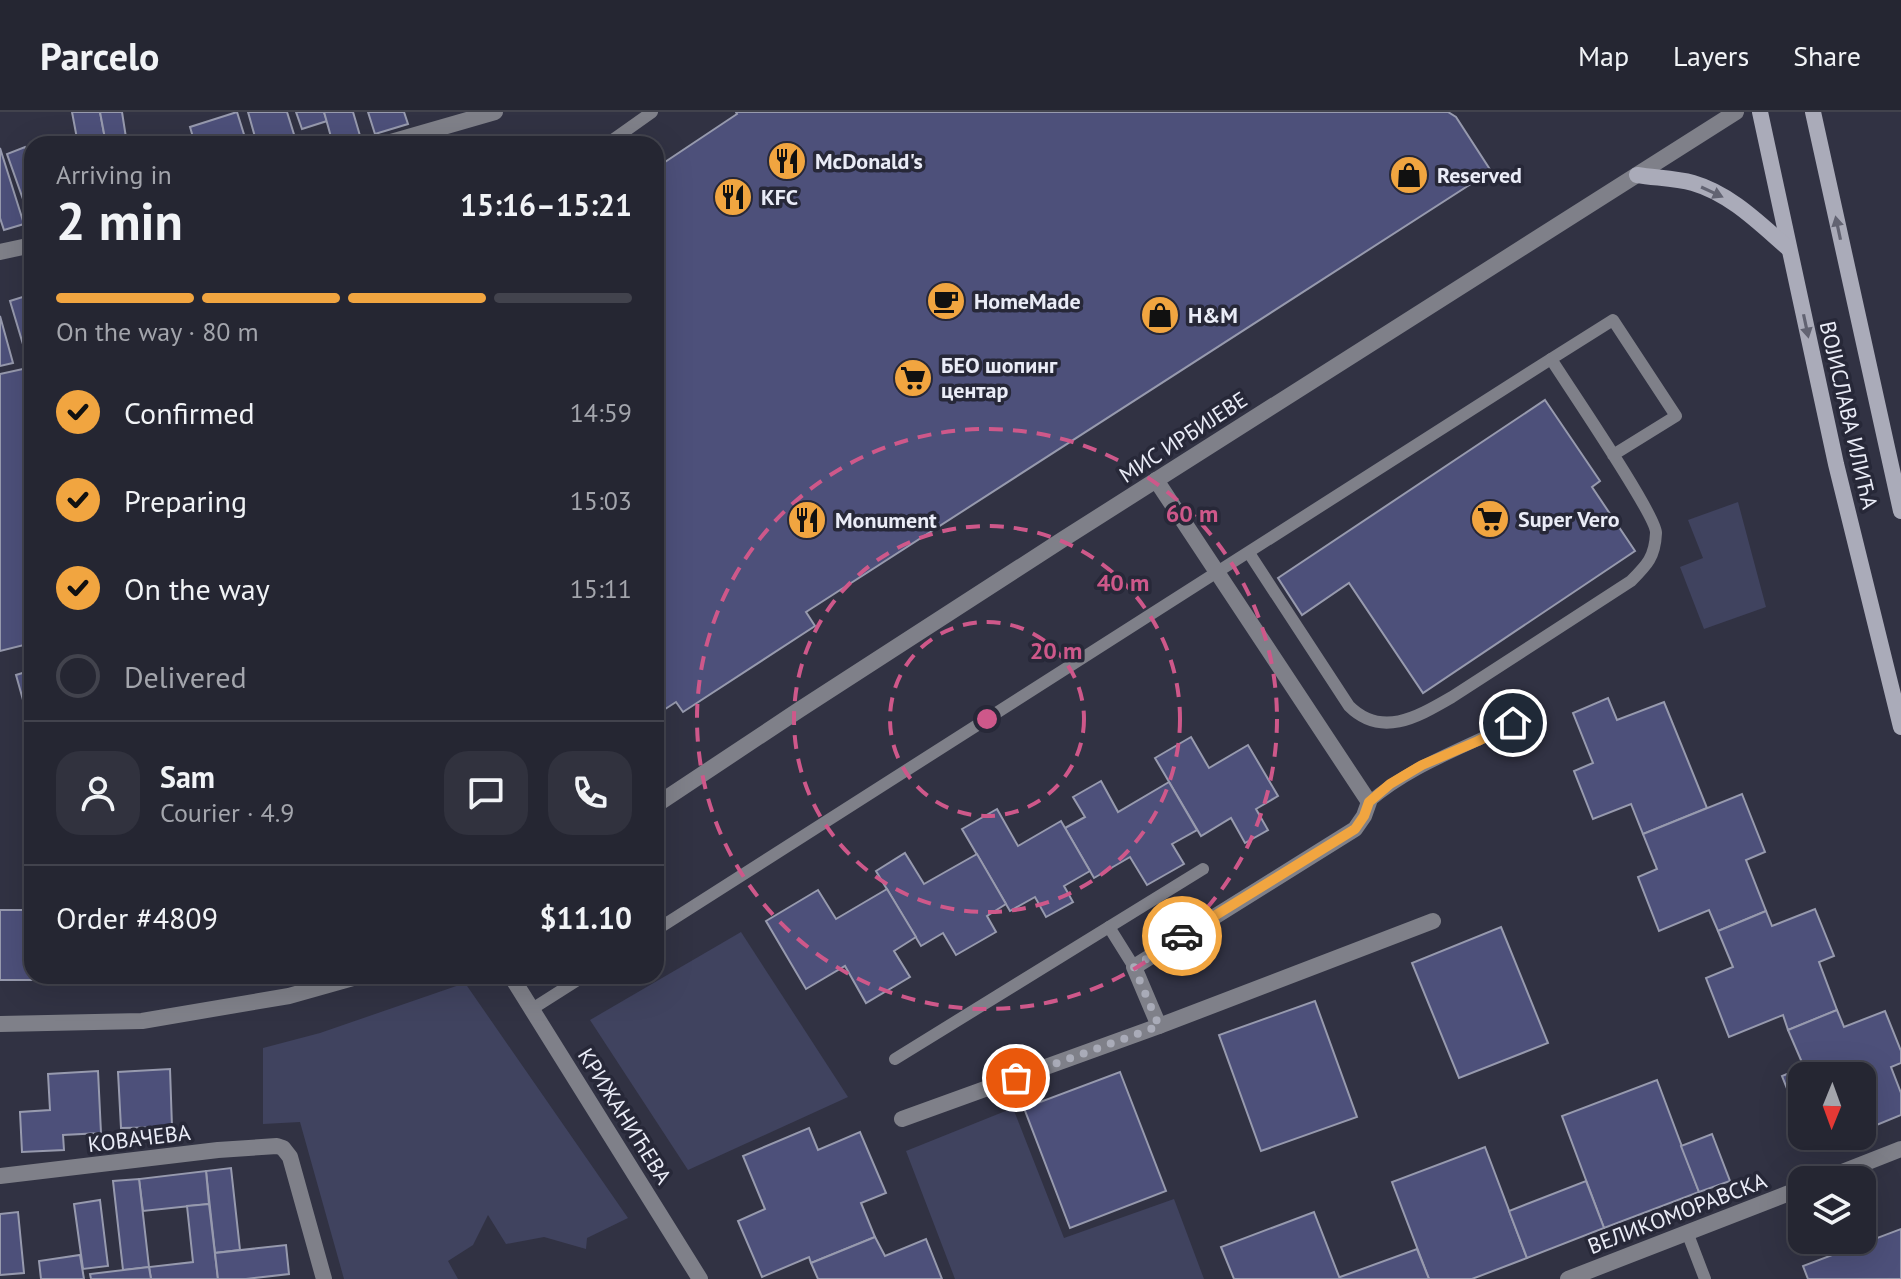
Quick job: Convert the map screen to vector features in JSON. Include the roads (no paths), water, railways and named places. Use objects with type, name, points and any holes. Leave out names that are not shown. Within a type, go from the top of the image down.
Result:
[{"type":"main road","name":"ВОЈИСЛАВА ИЛИЋА","points":[[1760,112],[1836,464],[1901,727]]},
{"type":"main road","name":"ВОЈИСЛАВА ИЛИЋА","points":[[1813,112],[1901,511]]},
{"type":"main road","points":[[1637,175],[1693,183],[1738,204],[1789,249]]},
{"type":"street","points":[[412,136],[495,112]]},
{"type":"street","name":"МИС ИРБИЈЕВЕ","points":[[664,800],[1156,480],[1736,112]]},
{"type":"street","points":[[0,252],[24,247]]},
{"type":"street","points":[[1156,480],[1369,802],[1355,829],[1134,967],[1159,1026]]},
{"type":"street","points":[[902,1119],[1159,1026],[1433,921]]},
{"type":"street","points":[[0,1024],[142,1021],[289,996],[332,984]]},
{"type":"street","name":"КРИЖАНИЋЕВА","points":[[516,984],[700,1279]]},
{"type":"street","name":"КОВАЧЕВА","points":[[0,1176],[218,1150],[269,1146],[283,1148],[290,1157],[324,1279]]},
{"type":"street","points":[[1865,1166],[1898,1155]]},
{"type":"street","name":"ВЕЛИКОМОРАВСКА","points":[[1568,1279],[1788,1193]]},
{"type":"lane","points":[[618,136],[652,112]]},
{"type":"lane","points":[[664,925],[1613,320],[1676,416],[1613,455]]},
{"type":"lane","points":[[1249,553],[1357,715],[1380,724],[1395,723],[1422,714],[1452,697],[1631,581],[1650,561],[1657,530],[1640,498],[1551,359]]},
{"type":"lane","points":[[1369,802],[1390,784],[1422,765],[1513,723]]},
{"type":"lane","points":[[895,1059],[1203,869]]},
{"type":"lane","points":[[1109,927],[1134,967]]},
{"type":"lane","points":[[532,1009],[571,984]]},
{"type":"lane","points":[[1687,1232],[1705,1279]]},
{"type":"place","name":"McDonald's","points":[[787,161]]},
{"type":"place","name":"Reserved","points":[[1409,175]]},
{"type":"place","name":"KFC","points":[[733,197]]},
{"type":"place","name":"HomeMade","points":[[946,301]]},
{"type":"place","name":"H&M","points":[[1160,315]]},
{"type":"place","name":"БЕО шопинг центар","points":[[913,378]]},
{"type":"place","name":"Super Vero","points":[[1490,519]]},
{"type":"place","name":"Monument","points":[[807,520]]}]
